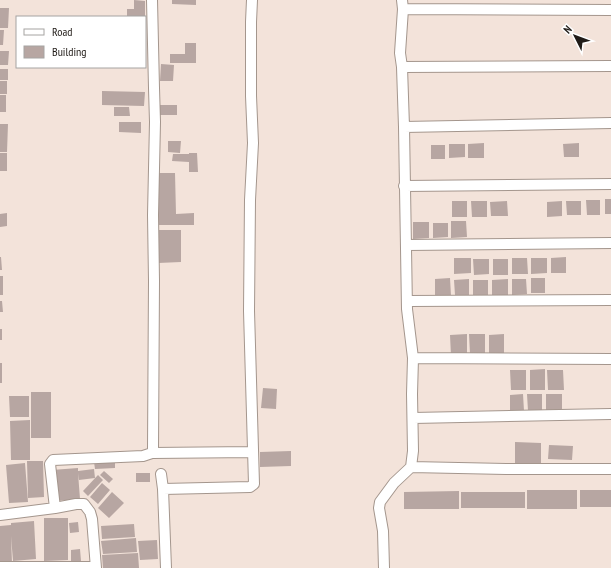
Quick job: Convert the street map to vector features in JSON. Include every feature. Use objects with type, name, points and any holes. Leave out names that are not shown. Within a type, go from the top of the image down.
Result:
[{"type":"street","points":[[152,0],[155,122],[152,453]]},
{"type":"street","points":[[162,489],[250,487],[254,484],[249,311],[250,200],[253,143],[251,96],[252,0]]},
{"type":"street","points":[[384,568],[383,531],[379,508],[380,502],[394,483],[411,467],[414,451],[412,394],[413,358],[408,309],[404,186],[404,127],[402,67],[400,53],[402,4],[611,10]]},
{"type":"street","points":[[402,67],[611,66]]},
{"type":"street","points":[[404,127],[611,123]]},
{"type":"street","points":[[404,186],[611,184]]},
{"type":"street","points":[[406,245],[611,243]]},
{"type":"street","points":[[408,301],[611,300]]},
{"type":"street","points":[[413,358],[611,359]]},
{"type":"street","points":[[413,418],[611,414]]},
{"type":"street","points":[[55,508],[50,464],[53,460],[143,456],[152,453],[253,452]]},
{"type":"street","points":[[411,467],[611,470]]},
{"type":"street","points":[[161,474],[166,568]]},
{"type":"street","points":[[0,515],[84,504],[90,512],[92,519],[96,568],[0,568]]},
{"type":"building","points":[[134,0],[145,1],[145,16],[127,16],[127,9],[134,9]]},
{"type":"building","points":[[172,0],[196,0],[196,5],[172,4]]},
{"type":"building","points":[[0,8],[9,8],[8,28],[0,28]]},
{"type":"building","points":[[0,30],[4,30],[3,45],[0,45]]},
{"type":"building","points":[[185,43],[196,43],[196,63],[170,63],[170,54],[185,54]]},
{"type":"building","points":[[0,51],[9,51],[8,65],[0,65]]},
{"type":"building","points":[[161,64],[174,65],[173,81],[160,81]]},
{"type":"building","points":[[0,69],[8,69],[8,80],[0,80]]},
{"type":"building","points":[[0,81],[7,81],[7,94],[0,94]]},
{"type":"building","points":[[102,91],[145,92],[144,106],[102,105]]},
{"type":"building","points":[[0,95],[6,95],[6,112],[0,112]]},
{"type":"building","points":[[159,105],[177,105],[177,115],[159,115]]},
{"type":"building","points":[[114,107],[129,107],[130,116],[114,116]]},
{"type":"building","points":[[119,122],[141,122],[141,133],[119,132]]},
{"type":"building","points":[[0,124],[8,124],[7,152],[0,152]]},
{"type":"building","points":[[168,141],[181,141],[180,153],[168,152]]},
{"type":"building","points":[[484,143],[484,158],[468,158],[468,144]]},
{"type":"building","points":[[579,143],[579,157],[564,157],[563,144]]},
{"type":"building","points":[[449,144],[465,144],[465,157],[449,158]]},
{"type":"building","points":[[431,145],[445,145],[445,159],[431,159]]},
{"type":"building","points":[[0,153],[7,153],[7,171],[0,171]]},
{"type":"building","points":[[197,153],[198,172],[189,172],[189,162],[172,161],[173,154]]},
{"type":"building","points":[[155,173],[175,173],[176,214],[194,213],[194,225],[156,225]]},
{"type":"building","points":[[605,199],[611,199],[611,214],[605,214]]},
{"type":"building","points":[[586,200],[600,200],[600,215],[587,215]]},
{"type":"building","points":[[452,201],[467,201],[467,217],[452,217]]},
{"type":"building","points":[[471,201],[487,201],[487,217],[472,217]]},
{"type":"building","points":[[507,201],[508,216],[491,216],[490,202]]},
{"type":"building","points":[[562,201],[562,216],[547,217],[547,202]]},
{"type":"building","points":[[566,201],[581,201],[581,215],[567,215]]},
{"type":"building","points":[[7,213],[7,226],[0,227],[0,214]]},
{"type":"building","points":[[451,221],[466,221],[467,237],[451,238]]},
{"type":"building","points":[[413,222],[429,222],[429,238],[413,239]]},
{"type":"building","points":[[433,223],[448,223],[448,237],[433,238]]},
{"type":"building","points":[[158,230],[181,230],[181,262],[158,263]]},
{"type":"building","points":[[1,257],[2,270],[0,270]]},
{"type":"building","points":[[566,257],[566,273],[551,273],[551,258]]},
{"type":"building","points":[[454,258],[471,258],[471,273],[454,274]]},
{"type":"building","points":[[512,258],[527,258],[528,274],[512,274]]},
{"type":"building","points":[[531,258],[547,258],[547,273],[531,274]]},
{"type":"building","points":[[473,259],[489,259],[489,274],[474,275]]},
{"type":"building","points":[[493,259],[508,259],[508,275],[493,275]]},
{"type":"building","points":[[0,276],[3,276],[3,295],[0,295]]},
{"type":"building","points":[[450,278],[451,296],[435,297],[435,279]]},
{"type":"building","points":[[531,278],[545,278],[545,293],[531,293]]},
{"type":"building","points":[[469,279],[469,295],[455,295],[454,280]]},
{"type":"building","points":[[508,279],[508,295],[492,295],[492,280]]},
{"type":"building","points":[[512,279],[526,279],[527,294],[512,295]]},
{"type":"building","points":[[473,280],[488,280],[488,295],[473,295]]},
{"type":"building","points":[[0,301],[2,301],[3,312],[0,312]]},
{"type":"building","points":[[0,329],[2,329],[2,340],[0,340]]},
{"type":"building","points":[[467,334],[467,355],[451,356],[450,335]]},
{"type":"building","points":[[469,334],[485,334],[485,354],[470,354]]},
{"type":"building","points":[[504,334],[504,354],[489,354],[489,335]]},
{"type":"building","points":[[0,363],[2,363],[2,383],[0,383]]},
{"type":"building","points":[[545,369],[545,390],[530,390],[530,370]]},
{"type":"building","points":[[510,370],[526,370],[526,390],[511,390]]},
{"type":"building","points":[[547,370],[563,370],[564,390],[548,390]]},
{"type":"building","points":[[263,388],[277,389],[276,409],[261,408]]},
{"type":"building","points":[[31,392],[51,392],[51,438],[31,438]]},
{"type":"building","points":[[523,394],[524,411],[510,411],[510,395]]},
{"type":"building","points":[[527,394],[542,394],[542,411],[528,411]]},
{"type":"building","points":[[546,394],[562,394],[562,410],[546,410]]},
{"type":"building","points":[[9,396],[29,396],[29,417],[10,417]]},
{"type":"building","points":[[30,420],[30,460],[11,460],[10,421]]},
{"type":"building","points":[[515,442],[541,443],[541,464],[515,463]]},
{"type":"building","points":[[549,445],[573,446],[572,460],[548,459]]},
{"type":"building","points":[[291,451],[291,466],[260,467],[260,452]]},
{"type":"building","points":[[27,461],[43,461],[44,497],[28,498]]},
{"type":"building","points":[[115,461],[115,468],[95,469],[94,462]]},
{"type":"building","points":[[25,463],[28,502],[9,503],[6,465]]},
{"type":"building","points":[[78,468],[78,471],[94,469],[95,478],[79,480],[78,473],[80,499],[54,501],[52,470]]},
{"type":"building","points":[[104,471],[113,479],[109,483],[100,475]]},
{"type":"building","points":[[136,473],[150,473],[150,482],[136,482]]},
{"type":"building","points":[[98,475],[103,480],[88,496],[83,491]]},
{"type":"building","points":[[102,483],[110,490],[98,504],[90,497]]},
{"type":"building","points":[[527,490],[577,490],[577,509],[527,509]]},
{"type":"building","points":[[580,490],[611,490],[611,507],[580,507]]},
{"type":"building","points":[[459,491],[459,509],[404,509],[404,492]]},
{"type":"building","points":[[112,492],[124,503],[109,518],[98,508]]},
{"type":"building","points":[[461,492],[525,492],[525,508],[461,508]]},
{"type":"building","points":[[44,518],[68,518],[68,560],[44,561]]},
{"type":"building","points":[[34,521],[36,559],[13,561],[11,536],[12,563],[0,564],[0,526],[11,525],[11,523]]},
{"type":"building","points":[[78,522],[79,532],[70,533],[69,523]]},
{"type":"building","points":[[134,524],[135,537],[102,539],[101,526]]},
{"type":"building","points":[[136,538],[137,552],[103,554],[101,541]]},
{"type":"building","points":[[157,540],[158,559],[140,560],[138,541]]},
{"type":"building","points":[[80,549],[81,561],[71,562],[71,550]]},
{"type":"building","points":[[138,553],[139,568],[103,568],[102,555]]}]
